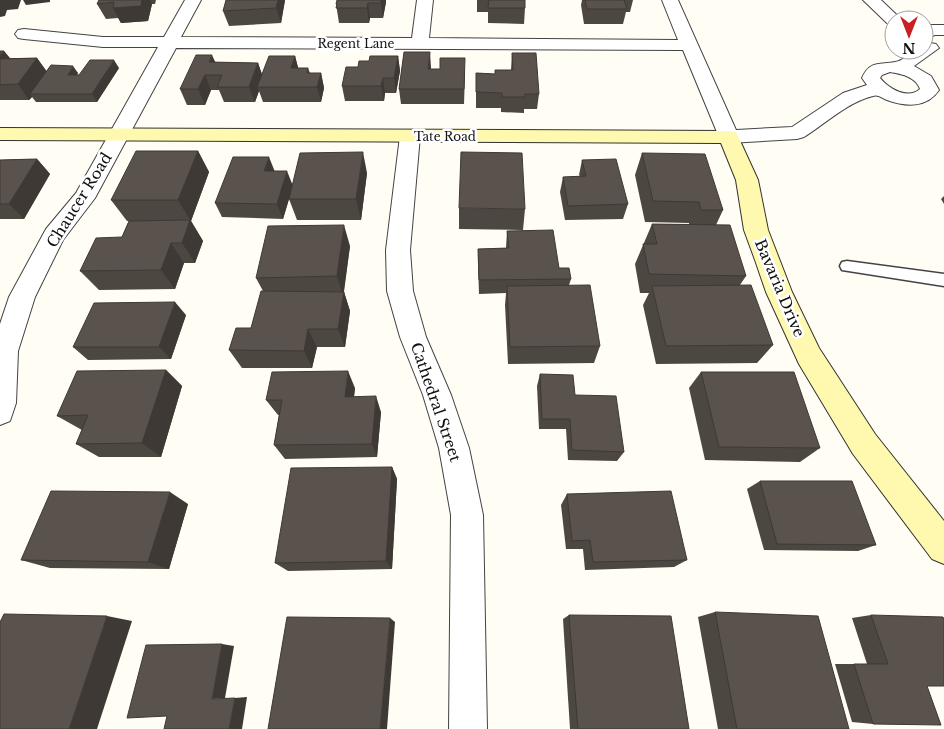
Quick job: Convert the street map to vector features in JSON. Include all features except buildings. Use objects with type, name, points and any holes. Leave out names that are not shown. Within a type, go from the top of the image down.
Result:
[{"type":"street","name":"Chaucer Road","points":[[0,412],[4,351],[22,296],[54,236],[84,198],[193,0]]},
{"type":"street","points":[[420,44],[425,0]]},
{"type":"street","name":"Bavaria Drive","points":[[670,0],[747,180],[756,230],[779,292],[809,356],[864,444],[944,547]]},
{"type":"street","points":[[871,0],[884,11]]},
{"type":"street","name":"Regent Lane","points":[[24,34],[103,42],[689,45]]},
{"type":"street","points":[[899,68],[909,60]]},
{"type":"street","points":[[882,68],[899,68],[918,75],[929,85],[930,90],[927,95],[914,99],[894,96],[878,88],[871,78],[872,73],[882,68]]},
{"type":"street","points":[[929,85],[944,73]]},
{"type":"street","name":"Tate Road","points":[[0,134],[729,137],[797,134],[850,97],[878,88]]},
{"type":"street","name":"Cathedral Street","points":[[410,136],[398,250],[400,290],[413,337],[454,448],[467,515],[468,729]]},
{"type":"lane","points":[[847,266],[944,280]]}]
